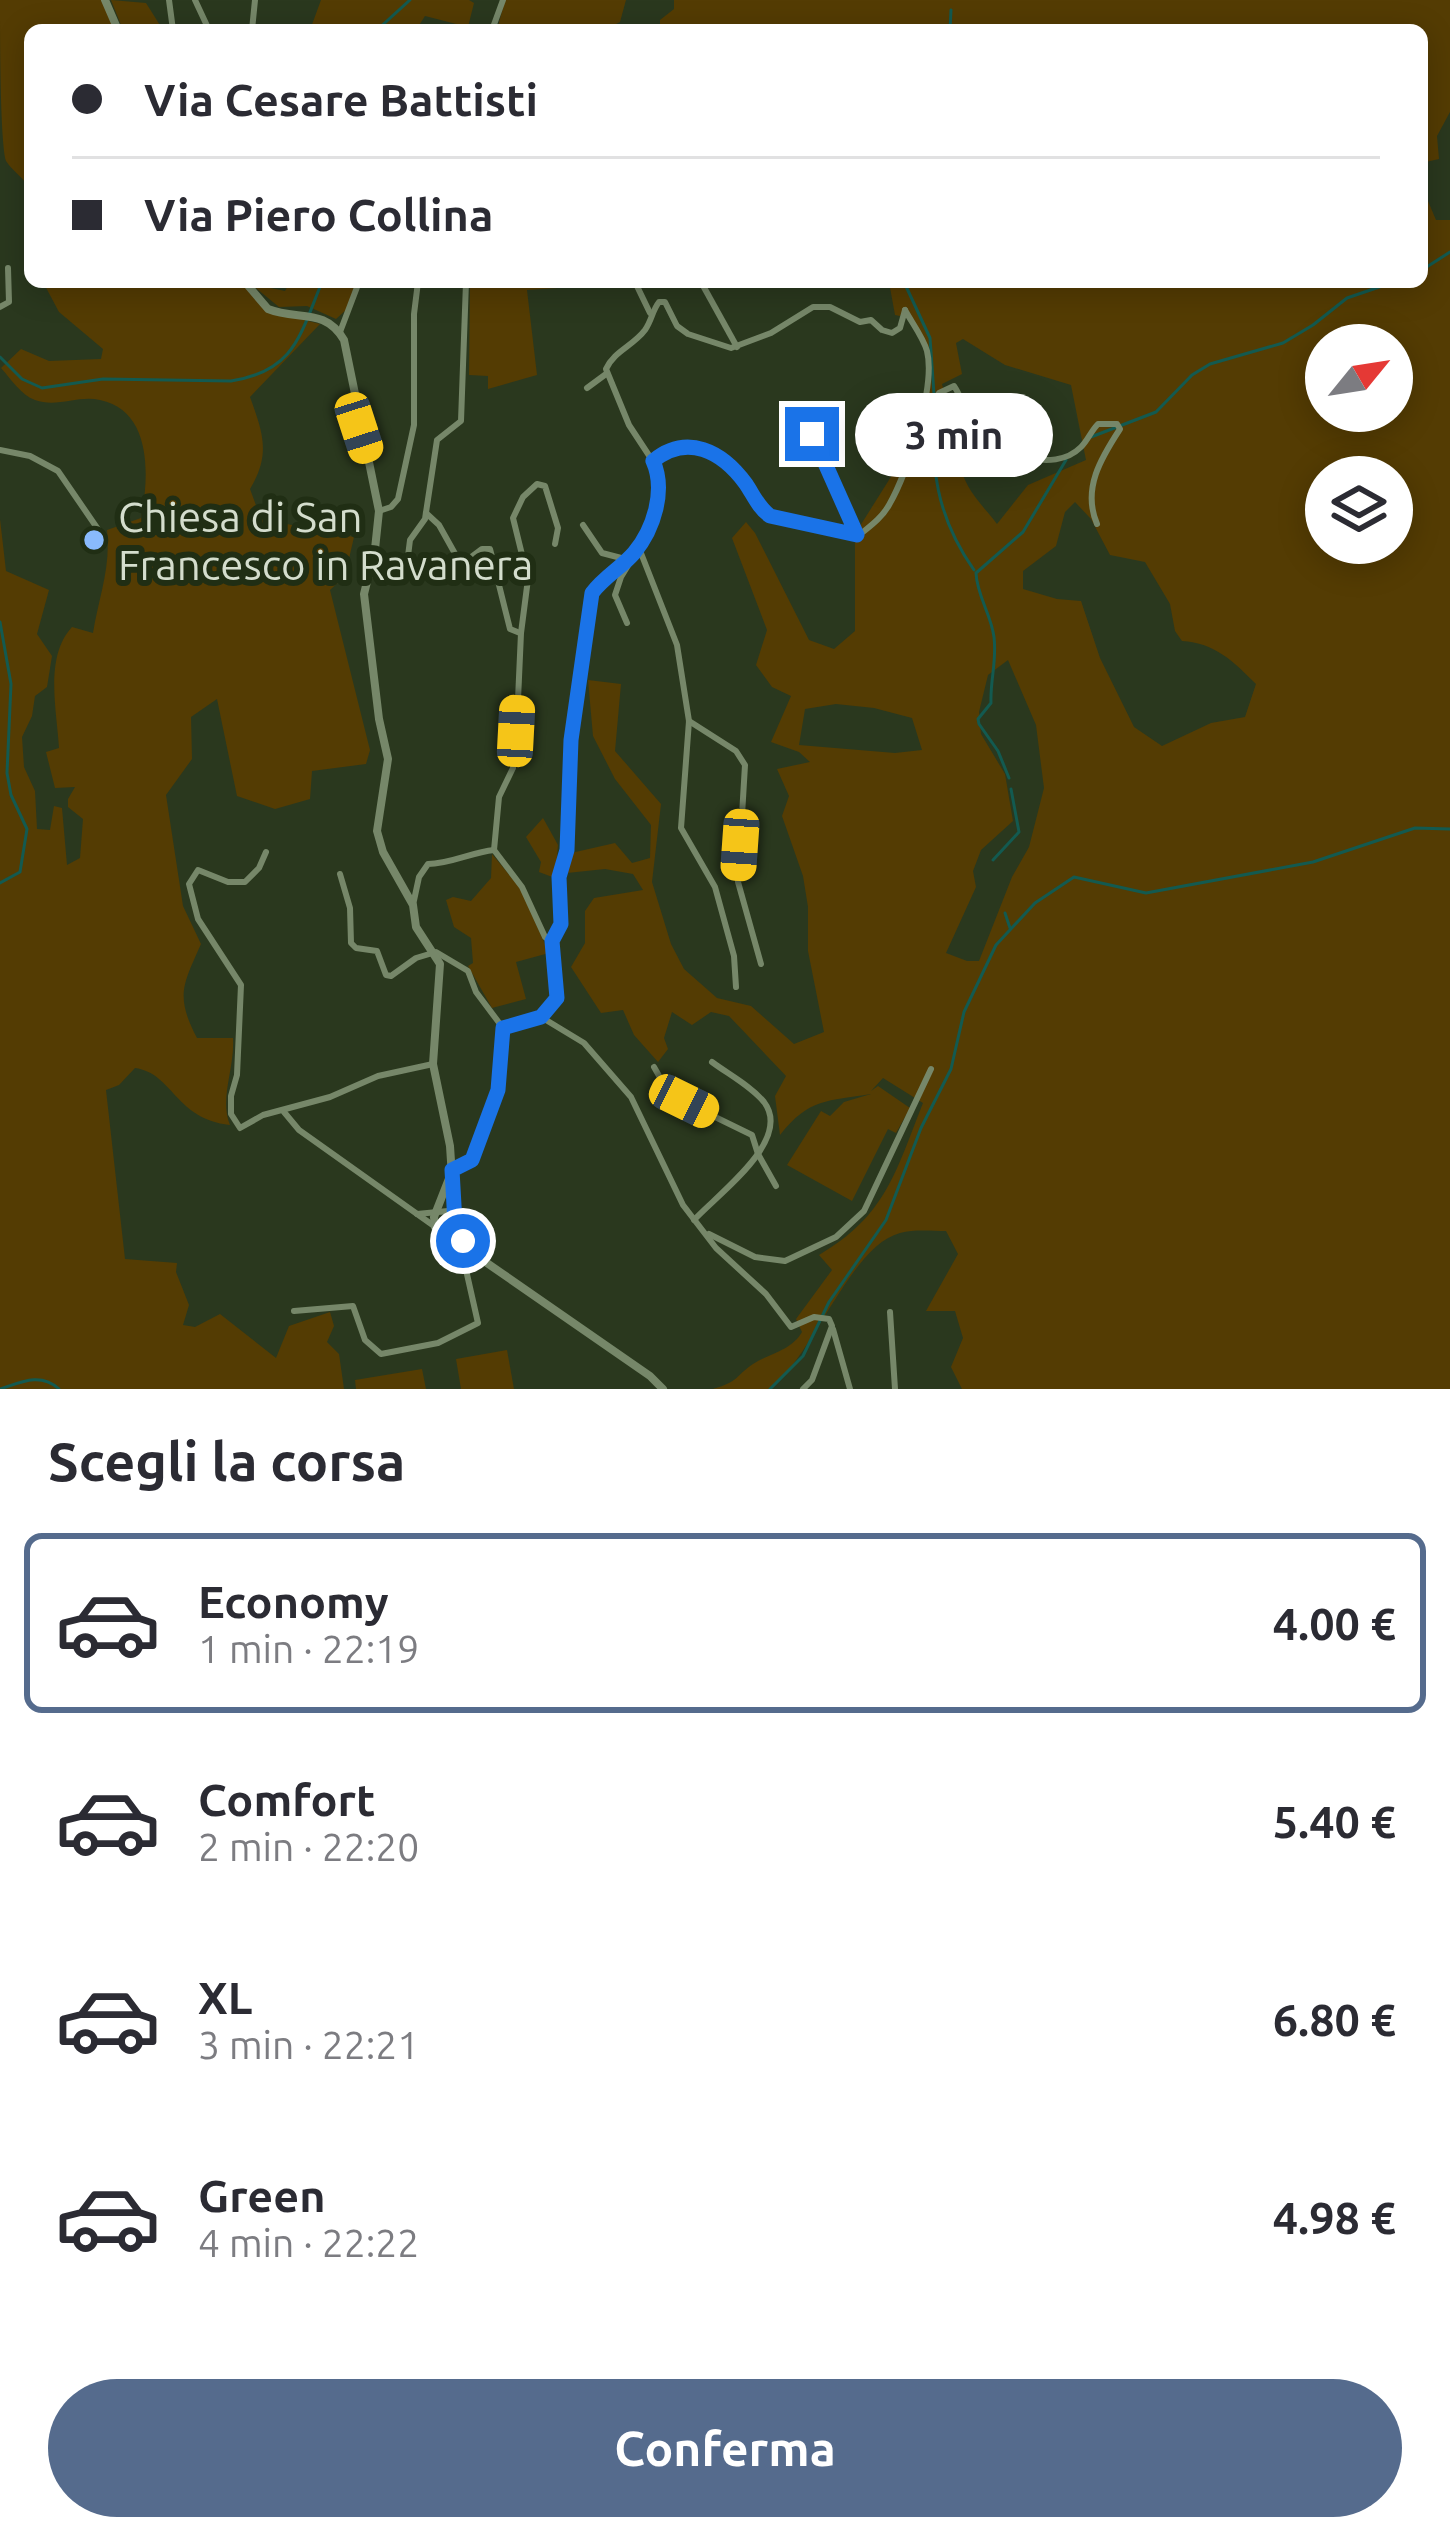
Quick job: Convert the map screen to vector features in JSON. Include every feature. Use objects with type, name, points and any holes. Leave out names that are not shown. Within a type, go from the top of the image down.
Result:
[{"type":"street","points":[[0,307],[8,302],[8,268]]},
{"type":"street","points":[[250,288],[268,309],[320,316],[340,332]]},
{"type":"street","points":[[357,288],[340,332],[379,511],[365,609],[388,759],[377,831],[383,852],[413,904]]},
{"type":"street","points":[[379,511],[398,499],[414,425],[417,288]]},
{"type":"street","points":[[369,576],[403,562],[410,540],[424,524],[437,440],[461,422],[466,288]]},
{"type":"street","points":[[638,288],[652,316]]},
{"type":"street","points":[[704,288],[737,347]]},
{"type":"street","points":[[587,388],[607,374],[612,358],[638,338],[653,308],[662,301],[677,326],[688,334],[737,347],[785,325],[804,310],[821,306],[856,322],[871,320],[892,333],[900,328],[905,310],[928,355],[919,424]]},
{"type":"street","points":[[607,374],[629,425],[653,461],[659,489],[653,520],[615,596],[628,623]]},
{"type":"street","points":[[857,535],[887,509],[919,424],[939,392],[950,386],[956,388],[979,431],[1013,454],[1042,459],[1068,455],[1081,447],[1098,424],[1118,424],[1120,429],[1102,456],[1090,491],[1096,524]]},
{"type":"street","points":[[810,415],[813,441],[857,535]]},
{"type":"street","points":[[653,461],[677,446],[704,449],[735,471],[770,516],[857,535]]},
{"type":"street","points":[[0,450],[30,456],[58,471],[104,538]]},
{"type":"street","points":[[552,941],[545,937],[522,887],[494,850],[499,797],[513,768],[528,579],[513,518],[523,497],[537,484],[545,486],[555,516],[555,544]]},
{"type":"street","points":[[426,513],[439,525],[458,559],[466,561],[490,549],[510,629],[521,633]]},
{"type":"street","points":[[583,525],[602,553],[617,560],[629,558]]},
{"type":"street","points":[[503,1028],[541,1017],[557,998],[552,941],[561,924],[559,877],[567,850],[571,740],[592,593],[639,548]]},
{"type":"street","points":[[639,548],[673,630],[689,721],[681,828],[715,887],[734,956],[736,988]]},
{"type":"street","points":[[689,721],[736,751],[745,765],[738,882],[761,964]]},
{"type":"street","points":[[437,1228],[435,1213],[452,1170],[472,1160],[498,1090],[503,1028],[476,992],[468,970],[436,952],[416,928],[413,904],[418,877],[431,862],[447,864],[460,856],[494,850]]},
{"type":"street","points":[[266,852],[245,882],[228,882],[198,870],[189,884],[198,919],[241,985],[231,1106],[240,1129],[263,1114],[284,1112],[378,1076],[433,1064]]},
{"type":"street","points":[[340,874],[350,908],[351,943],[377,951],[386,975],[436,952]]},
{"type":"street","points":[[294,1311],[353,1306],[364,1340],[381,1354],[438,1343],[478,1322],[464,1262],[468,1249],[455,1219],[452,1170],[433,1064],[433,1023],[440,985],[436,952]]},
{"type":"street","points":[[541,1017],[584,1043],[631,1097],[694,1220],[766,1294],[786,1324],[796,1328],[820,1316],[830,1323],[850,1389]]},
{"type":"street","points":[[694,1220],[758,1154],[773,1131],[771,1114],[762,1099],[712,1062]]},
{"type":"street","points":[[654,1066],[667,1094],[750,1133],[776,1186]]},
{"type":"street","points":[[706,1233],[755,1257],[785,1261],[836,1237],[864,1210],[931,1069]]},
{"type":"street","points":[[284,1112],[299,1130],[650,1376],[662,1389]]},
{"type":"street","points":[[414,1214],[447,1211],[455,1219]]},
{"type":"street","points":[[437,1228],[455,1219]]},
{"type":"street","points":[[890,1312],[895,1389]]},
{"type":"street","points":[[803,1389],[812,1380],[830,1323]]},
{"type":"shaded area","points":[[0,0],[102,0],[113,24],[24,24],[24,181],[6,161]]},
{"type":"shaded area","points":[[111,0],[146,3],[159,24],[121,24]]},
{"type":"shaded area","points":[[321,0],[474,3],[469,24],[425,16],[420,24],[312,24]]},
{"type":"shaded area","points":[[505,0],[626,0],[616,24],[499,24]]},
{"type":"shaded area","points":[[674,0],[1450,0],[1450,112],[1437,136],[1439,159],[1428,162],[1428,24],[660,24],[674,9]]},
{"type":"shaded area","points":[[1428,201],[1436,220],[1450,220],[1450,1389],[962,1389],[951,1367],[963,1338],[955,1311],[926,1311],[958,1254],[946,1231],[923,1230],[900,1233],[865,1258],[802,1352],[770,1389],[713,1389],[786,1348],[802,1332],[796,1319],[832,1270],[819,1255],[874,1208],[896,1171],[923,1103],[883,1078],[871,1091],[878,1086],[910,1108],[896,1133],[888,1129],[852,1201],[787,1165],[821,1111],[830,1116],[844,1102],[871,1094],[810,1108],[780,1135],[775,1096],[786,1076],[729,1016],[711,1012],[692,1025],[672,1012],[664,1038],[668,1049],[658,1062],[634,1035],[623,1010],[601,1013],[571,967],[585,943],[585,911],[594,898],[643,890],[633,874],[605,869],[567,873],[571,853],[615,843],[632,863],[650,858],[651,825],[615,779],[593,736],[588,680],[621,684],[615,751],[661,804],[652,882],[684,969],[717,998],[751,1006],[794,1044],[824,1032],[808,951],[803,876],[782,816],[789,796],[777,769],[810,762],[799,752],[771,742],[791,696],[772,687],[756,665],[767,630],[732,538],[746,522],[755,533],[809,640],[834,649],[855,631],[855,534],[899,464],[923,409],[929,351],[903,310],[895,315],[890,288],[1428,288]],"holes":[[[963,339],[1005,365],[1071,385],[1086,460],[1028,485],[997,524],[963,474],[942,384],[962,374],[956,343]],[[1075,502],[1091,519],[1110,555],[1145,562],[1170,604],[1182,641],[1214,649],[1256,684],[1245,717],[1211,723],[1162,746],[1134,727],[1100,658],[1081,601],[1023,589],[1023,571],[1056,546],[1065,512]],[[1008,660],[1036,725],[1044,788],[1029,847],[979,961],[967,961],[946,953],[976,887],[973,871],[981,850],[1013,821],[1005,774],[981,734],[979,712],[988,675]],[[836,704],[912,718],[922,750],[895,753],[799,745],[805,709]]]},
{"type":"shaded area","points":[[46,288],[249,288],[265,310],[320,324],[250,397],[263,454],[250,489],[261,519],[354,537],[345,576],[330,590],[370,750],[366,764],[312,771],[310,799],[275,809],[237,796],[217,699],[191,717],[192,759],[166,795],[183,906],[201,944],[186,981],[184,1001],[197,1038],[233,1038],[226,1105],[230,1125],[197,1114],[158,1078],[135,1068],[119,1085],[106,1090],[125,1259],[177,1263],[189,1305],[183,1325],[195,1327],[220,1314],[276,1358],[289,1326],[330,1312],[334,1326],[327,1342],[339,1354],[344,1389],[0,1389],[0,519],[6,571],[49,590],[37,634],[52,656],[47,687],[35,696],[22,737],[24,767],[35,791],[37,829],[50,830],[54,806],[62,808],[67,865],[80,858],[83,819],[68,807],[75,787],[55,788],[46,752],[59,748],[54,685],[58,653],[72,627],[93,633],[106,570],[107,530],[141,518],[146,466],[138,432],[117,407],[92,399],[35,400],[1,368],[21,349],[49,361],[101,359],[103,349],[59,312]]},
{"type":"shaded area","points":[[256,288],[355,288],[347,309],[336,319],[307,306],[279,307]]},
{"type":"shaded area","points":[[470,288],[558,288],[527,290],[537,375],[488,389],[488,376],[469,375]]},
{"type":"shaded area","points":[[543,818],[558,845],[555,878],[539,872],[541,862],[526,837]]},
{"type":"shaded area","points":[[492,854],[520,888],[549,953],[516,962],[526,999],[492,1008],[468,966],[473,963],[471,938],[454,927],[446,900],[471,901],[491,878]]},
{"type":"shaded area","points":[[507,1350],[514,1389],[461,1389],[456,1359]]},
{"type":"shaded area","points":[[422,1369],[426,1389],[356,1389],[355,1380]]},
{"type":"waterway","points":[[384,24],[410,0]]},
{"type":"waterway","points":[[950,24],[951,10]]},
{"type":"waterway","points":[[1428,266],[1450,252]]},
{"type":"waterway","points":[[0,357],[22,379],[42,388],[103,379],[231,381],[269,369],[282,359],[300,334],[320,288]]},
{"type":"waterway","points":[[907,288],[930,338],[934,394]]},
{"type":"waterway","points":[[1091,437],[1156,412],[1192,375],[1210,364],[1283,343],[1347,298],[1376,288]]},
{"type":"waterway","points":[[935,403],[938,490],[951,530],[974,570]]},
{"type":"waterway","points":[[1009,778],[978,719],[991,703],[995,646],[976,573],[1023,532],[1066,460]]},
{"type":"waterway","points":[[0,622],[11,684],[7,773],[11,795],[27,829],[20,872],[0,883]]},
{"type":"waterway","points":[[993,860],[1019,832],[1011,789]]},
{"type":"waterway","points":[[770,1389],[803,1356],[829,1302],[886,1220],[921,1128],[951,1069],[964,1012],[996,945],[1035,903],[1074,877],[1146,893],[1313,862],[1415,828],[1450,829]]},
{"type":"waterway","points":[[1005,913],[1010,928]]},
{"type":"waterway","points":[[0,1389],[38,1380],[59,1389]]},
{"type":"place","name":"Chiesa di San Francesco in Ravanera","points":[[94,540]]},
{"type":"route","points":[[463,1241],[455,1223],[452,1170],[472,1160],[498,1090],[503,1028],[541,1017],[557,998],[552,941],[561,924],[559,877],[567,850],[571,740],[592,593],[639,548],[653,520],[659,489],[653,461],[677,446],[704,449],[720,459],[746,483],[770,516],[857,535],[812,434]]}]
